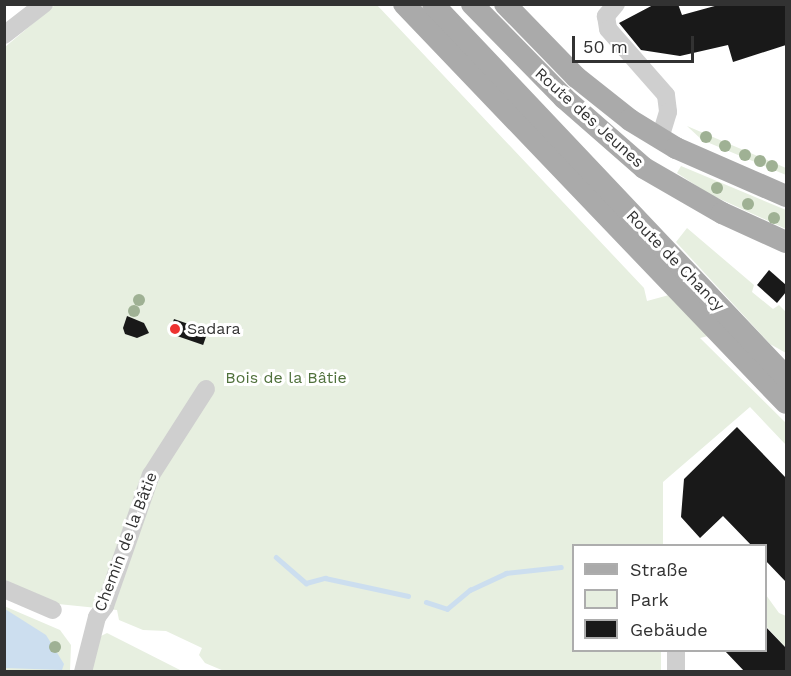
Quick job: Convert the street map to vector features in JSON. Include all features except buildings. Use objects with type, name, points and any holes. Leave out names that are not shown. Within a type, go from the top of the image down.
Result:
[{"type":"main road","points":[[404,4],[664,280],[786,403]]},
{"type":"main road","name":"Route de Chancy","points":[[433,4],[783,370]]},
{"type":"main road","name":"Route des Jeunes","points":[[472,4],[564,98],[644,168],[690,196],[786,242]]},
{"type":"main road","name":"Route des Jeunes","points":[[505,4],[595,94],[660,139],[786,196]]},
{"type":"main road","points":[[644,168],[660,139]]},
{"type":"street","points":[[4,35],[44,4]]},
{"type":"street","points":[[416,4],[664,280],[786,390]]},
{"type":"street","points":[[616,4],[606,16],[608,29],[666,95],[668,112],[660,139]]},
{"type":"street","name":"Chemin de la Bâtie","points":[[83,672],[97,617],[105,606],[151,475],[206,389]]},
{"type":"street","points":[[4,590],[53,610]]},
{"type":"street","points":[[676,652],[676,672]]},
{"type":"green space","name":"Bois de la Bâtie","points":[[55,5],[377,5],[644,288],[647,301],[669,295],[708,336],[700,338],[786,423],[786,445],[750,407],[663,482],[663,544],[572,544],[572,652],[661,652],[661,671],[224,671],[205,663],[199,655],[202,648],[166,631],[143,630],[119,620],[117,610],[58,604],[5,584],[5,47]]},
{"type":"green space","points":[[687,126],[786,168],[786,175],[702,140]]},
{"type":"green space","points":[[681,166],[786,210],[786,229],[709,194],[677,173]]},
{"type":"green space","points":[[687,228],[754,285],[752,292],[773,309],[779,305],[786,312],[786,353],[770,344],[676,242]]},
{"type":"green space","points":[[767,596],[779,613],[786,616],[786,648],[767,627]]},
{"type":"green space","points":[[4,606],[60,630],[71,645],[70,671],[5,671]]},
{"type":"green space","points":[[107,633],[182,671],[90,672],[99,637]]},
{"type":"water","points":[[5,609],[46,635],[64,664],[62,670],[5,668]]},
{"type":"waterway","points":[[276,557],[306,583],[325,578],[408,596]]},
{"type":"waterway","points":[[426,602],[447,609],[470,590],[506,573],[561,567]]},
{"type":"place","name":"Sadara","points":[[175,329]]}]
